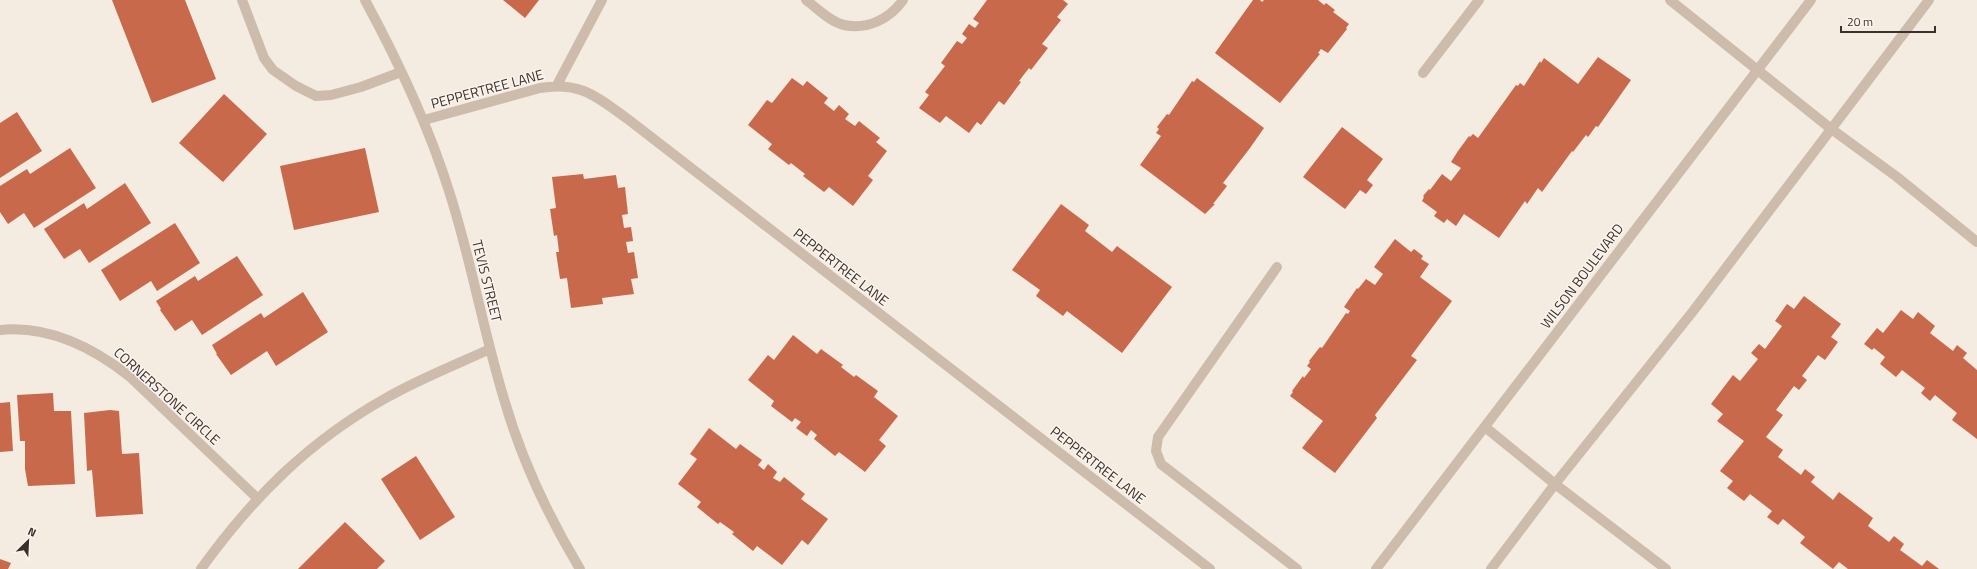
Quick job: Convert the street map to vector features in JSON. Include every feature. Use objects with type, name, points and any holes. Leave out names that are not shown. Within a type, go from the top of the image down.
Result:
[{"type":"street","points":[[242,0],[264,58],[273,70],[296,86],[316,96],[331,95],[360,87],[401,72]]},
{"type":"street","name":"TEVIS STREET","points":[[365,0],[424,120],[449,192],[504,400],[531,473],[561,537],[580,569]]},
{"type":"street","points":[[557,85],[602,0]]},
{"type":"street","points":[[806,0],[834,21],[845,25],[868,25],[884,19],[896,10],[903,0]]},
{"type":"street","points":[[1423,73],[1479,0]]},
{"type":"street","points":[[1670,0],[1830,128],[1897,177],[1977,242]]},
{"type":"street","name":"WILSON BOULEVARD","points":[[1376,569],[1811,0]]},
{"type":"street","points":[[1491,569],[1555,484],[1694,310],[1830,128],[1929,0]]},
{"type":"street","name":"PEPPERTREE LANE","points":[[424,120],[540,88],[557,85],[568,86],[591,93],[629,120],[1210,569]]},
{"type":"street","points":[[1276,267],[1158,438],[1156,451],[1161,464],[1297,569]]},
{"type":"street","name":"CORNERSTONE CIRCLE","points":[[0,330],[40,332],[75,341],[106,358],[129,376],[257,498]]},
{"type":"street","points":[[201,569],[257,498],[287,468],[334,430],[386,397],[490,349]]},
{"type":"street","points":[[1485,427],[1555,484],[1666,569]]},
{"type":"building","points":[[112,0],[185,0],[216,79],[152,103]]},
{"type":"building","points":[[503,0],[539,0],[525,18]]},
{"type":"building","points":[[987,0],[1063,0],[1068,4],[1057,17],[1061,20],[1042,44],[1048,48],[1031,70],[1029,68],[1019,81],[1021,82],[1004,105],[999,101],[981,125],[977,122],[969,133],[946,116],[940,123],[919,108],[929,95],[925,92],[945,66],[941,63],[957,41],[962,44],[967,38],[962,34],[969,24],[975,28],[979,23],[973,19]]},
{"type":"building","points":[[1253,0],[1260,0],[1262,2],[1264,0],[1318,0],[1324,5],[1326,3],[1335,10],[1333,12],[1349,24],[1346,28],[1347,29],[1328,53],[1321,49],[1318,53],[1320,54],[1280,103],[1215,53]]},
{"type":"building","points":[[1598,57],[1631,80],[1598,127],[1596,126],[1588,137],[1586,135],[1573,152],[1572,151],[1542,192],[1538,188],[1527,204],[1525,201],[1499,238],[1464,214],[1456,226],[1447,219],[1444,223],[1434,216],[1437,212],[1422,201],[1423,196],[1429,189],[1430,190],[1442,174],[1451,181],[1461,168],[1451,162],[1469,136],[1470,137],[1473,134],[1478,138],[1516,85],[1518,86],[1520,83],[1524,86],[1540,61],[1541,63],[1544,58],[1578,84]]},
{"type":"building","points":[[792,78],[803,86],[807,81],[828,98],[824,103],[834,111],[839,105],[849,114],[845,119],[855,126],[859,121],[880,138],[876,142],[887,151],[868,176],[873,180],[853,206],[829,187],[824,192],[803,176],[805,174],[791,163],[789,165],[768,149],[772,144],[748,125],[767,100],[772,103]]},
{"type":"building","points":[[1197,78],[1264,128],[1223,183],[1227,186],[1213,204],[1215,204],[1205,214],[1140,165],[1161,136],[1156,133],[1159,129],[1157,127],[1167,114],[1169,115],[1192,81],[1194,82]]},
{"type":"building","points":[[224,94],[267,134],[223,182],[179,143]]},
{"type":"building","points":[[17,112],[42,151],[0,178],[0,123]]},
{"type":"building","points":[[1342,127],[1383,159],[1367,180],[1373,185],[1366,194],[1360,190],[1345,209],[1303,177]]},
{"type":"building","points":[[70,148],[96,188],[34,228],[24,213],[8,224],[0,212],[0,186],[27,169],[30,174]]},
{"type":"building","points":[[365,148],[379,212],[294,230],[280,166]]},
{"type":"building","points":[[583,174],[584,179],[616,175],[618,188],[625,187],[628,214],[622,215],[624,228],[631,227],[633,241],[626,242],[628,253],[634,252],[638,278],[631,279],[634,294],[602,298],[603,304],[571,308],[567,278],[560,279],[556,252],[559,252],[557,235],[554,236],[550,209],[556,208],[552,177]]},
{"type":"building","points":[[125,183],[151,223],[89,263],[80,249],[64,259],[44,229],[84,203],[87,209]]},
{"type":"building","points":[[1061,204],[1089,225],[1085,231],[1112,252],[1117,246],[1172,287],[1122,353],[1067,311],[1063,316],[1036,296],[1040,290],[1012,270]]},
{"type":"building","points":[[175,223],[200,263],[157,291],[151,281],[120,301],[101,270]]},
{"type":"building","points":[[1395,239],[1411,252],[1414,249],[1423,256],[1421,259],[1429,264],[1420,277],[1452,301],[1411,356],[1417,360],[1375,415],[1377,418],[1335,473],[1302,448],[1323,421],[1290,396],[1303,376],[1304,378],[1311,369],[1307,366],[1310,362],[1309,361],[1320,347],[1322,348],[1346,313],[1348,314],[1350,311],[1344,307],[1357,288],[1358,289],[1366,279],[1375,285],[1383,274],[1374,267]]},
{"type":"building","points":[[237,256],[263,295],[202,335],[192,320],[175,331],[160,310],[161,309],[156,301],[195,276],[198,281]]},
{"type":"building","points":[[303,292],[328,332],[276,366],[267,351],[231,375],[216,354],[212,345],[261,313],[264,318]]},
{"type":"building","points":[[1804,296],[1841,324],[1831,337],[1838,342],[1825,360],[1818,355],[1802,376],[1807,380],[1799,390],[1794,386],[1776,410],[1783,415],[1766,437],[1783,450],[1778,457],[1801,475],[1805,469],[1815,477],[1811,482],[1833,500],[1839,492],[1873,518],[1868,526],[1889,542],[1894,536],[1904,544],[1900,550],[1922,566],[1927,560],[1939,569],[1848,569],[1839,562],[1833,569],[1800,543],[1805,537],[1783,519],[1778,525],[1767,517],[1772,511],[1750,494],[1744,501],[1727,488],[1733,481],[1720,471],[1744,441],[1717,421],[1723,414],[1711,404],[1733,375],[1740,381],[1758,359],[1751,353],[1759,344],[1765,349],[1782,326],[1775,321],[1787,304],[1794,309]]},
{"type":"building","points":[[1901,310],[1913,319],[1918,312],[1935,326],[1930,333],[1953,351],[1957,345],[1967,353],[1963,358],[1977,370],[1977,439],[1952,420],[1957,413],[1935,395],[1930,401],[1921,393],[1925,388],[1902,370],[1896,377],[1880,364],[1885,357],[1874,348],[1872,350],[1864,344],[1877,328],[1883,333]]},
{"type":"building","points":[[793,335],[817,354],[821,349],[843,365],[841,367],[854,377],[856,375],[878,391],[874,397],[898,416],[879,440],[886,446],[865,472],[839,452],[835,456],[814,439],[817,435],[811,430],[807,436],[796,428],[801,422],[795,418],[792,422],[771,406],[774,401],[748,380],[768,355],[774,360]]},
{"type":"building","points":[[53,393],[54,411],[71,411],[75,484],[28,486],[25,469],[25,441],[20,441],[17,395]]},
{"type":"building","points":[[10,402],[13,451],[0,452],[0,403]]},
{"type":"building","points":[[110,410],[119,411],[122,454],[139,453],[143,514],[96,517],[92,470],[87,471],[84,413]]},
{"type":"building","points":[[709,428],[736,449],[740,444],[762,460],[758,465],[764,470],[768,464],[777,472],[773,478],[780,482],[784,477],[805,494],[801,499],[828,519],[808,545],[802,540],[782,565],[757,546],[753,551],[732,534],[734,532],[720,522],[718,524],[697,507],[701,502],[678,484],[697,459],[690,454]]},
{"type":"building","points":[[416,456],[455,517],[420,540],[381,479]]},
{"type":"building","points":[[345,522],[385,561],[377,569],[298,569]]},
{"type":"building","points":[[0,559],[11,563],[8,569],[0,569]]}]
